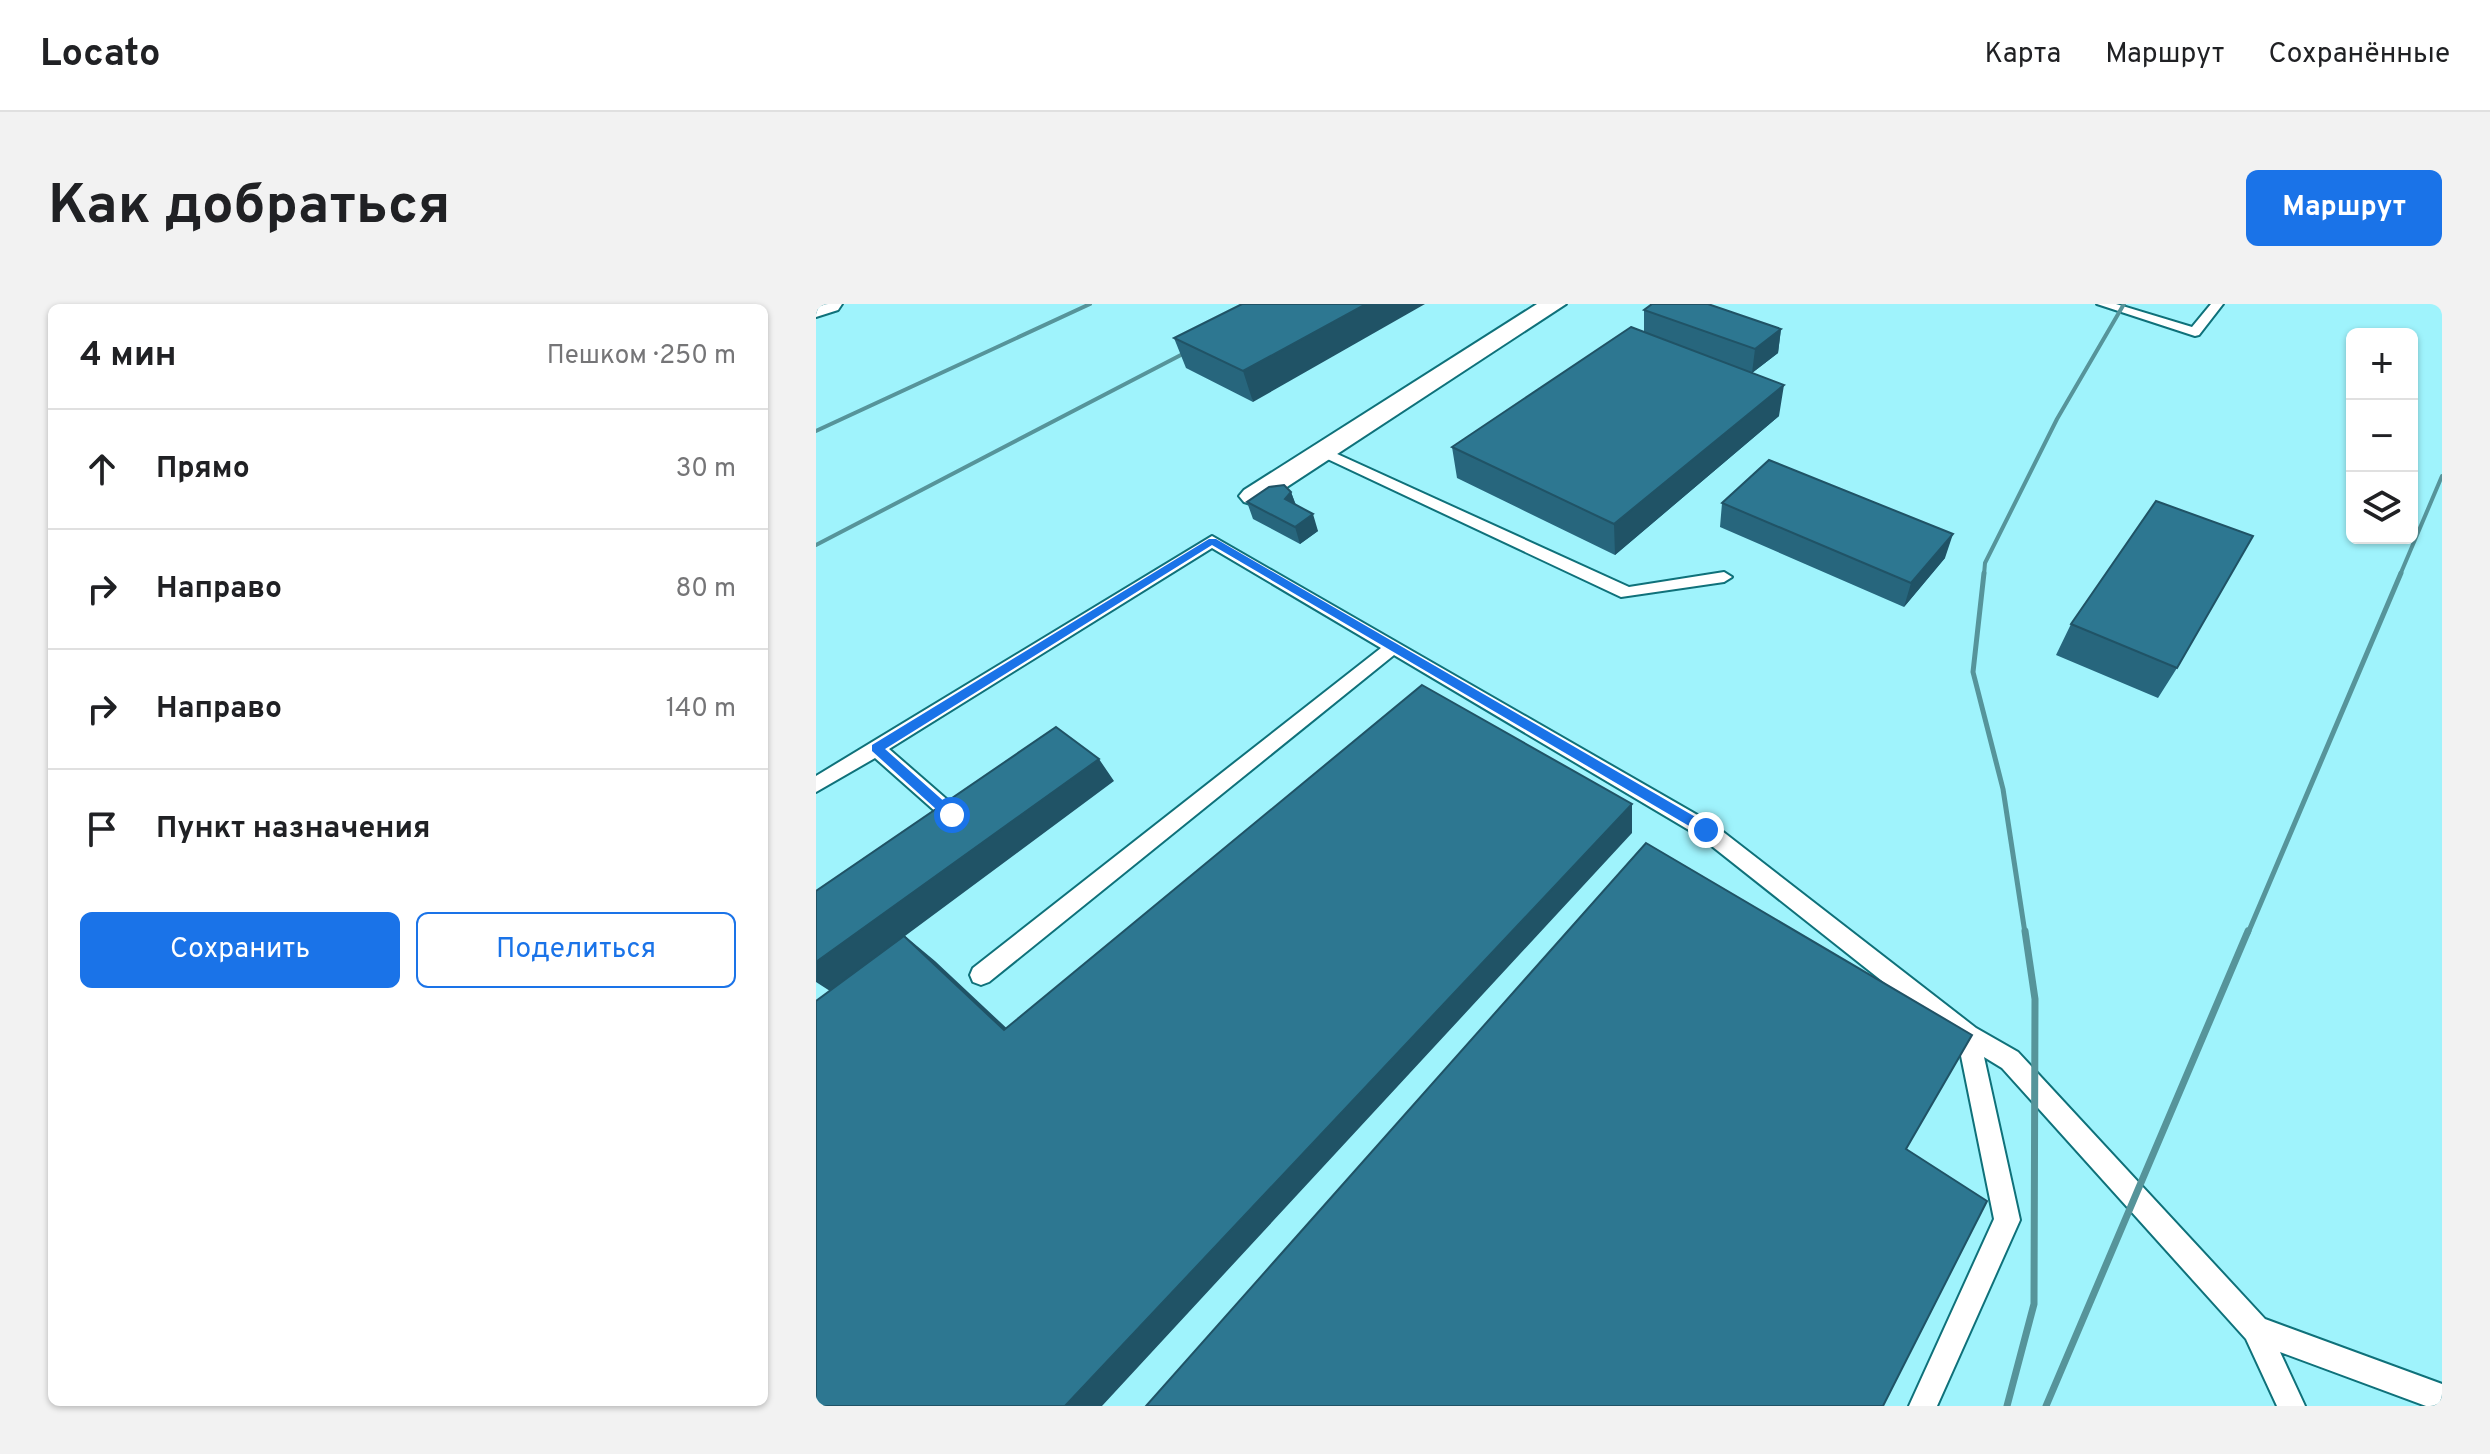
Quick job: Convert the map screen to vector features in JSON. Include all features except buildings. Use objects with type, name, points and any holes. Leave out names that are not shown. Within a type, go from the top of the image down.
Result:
[{"type":"street","points":[[816,309],[829,304]]},
{"type":"street","points":[[1254,496],[1554,304]]},
{"type":"lane","points":[[2103,304],[2195,332],[2217,304]]},
{"type":"lane","points":[[1324,452],[1627,593],[1724,577]]},
{"type":"lane","points":[[816,785],[1212,541],[1706,830],[1968,1035],[2010,1060],[2256,1329],[2291,1406]]},
{"type":"lane","points":[[981,975],[1393,647]]},
{"type":"lane","points":[[876,748],[952,815]]},
{"type":"lane","points":[[1923,1406],[2007,1220],[1968,1035]]},
{"type":"lane","points":[[2256,1329],[2442,1398]]},
{"type":"railway","points":[[816,431],[1090,304]]},
{"type":"railway","points":[[1984,575],[1985,563],[2057,419],[2124,304]]},
{"type":"railway","points":[[816,545],[1202,344]]},
{"type":"railway","points":[[2400,575],[2442,476]]},
{"type":"railway","points":[[1984,573],[1973,672],[2003,789],[2025,933]]},
{"type":"railway","points":[[2248,933],[2401,573]]},
{"type":"railway","points":[[2007,1406],[2034,1304],[2035,999],[2025,931]]},
{"type":"railway","points":[[2046,1406],[2248,931]]},
{"type":"route","points":[[952,815],[876,748],[1212,541],[1706,830]]}]
